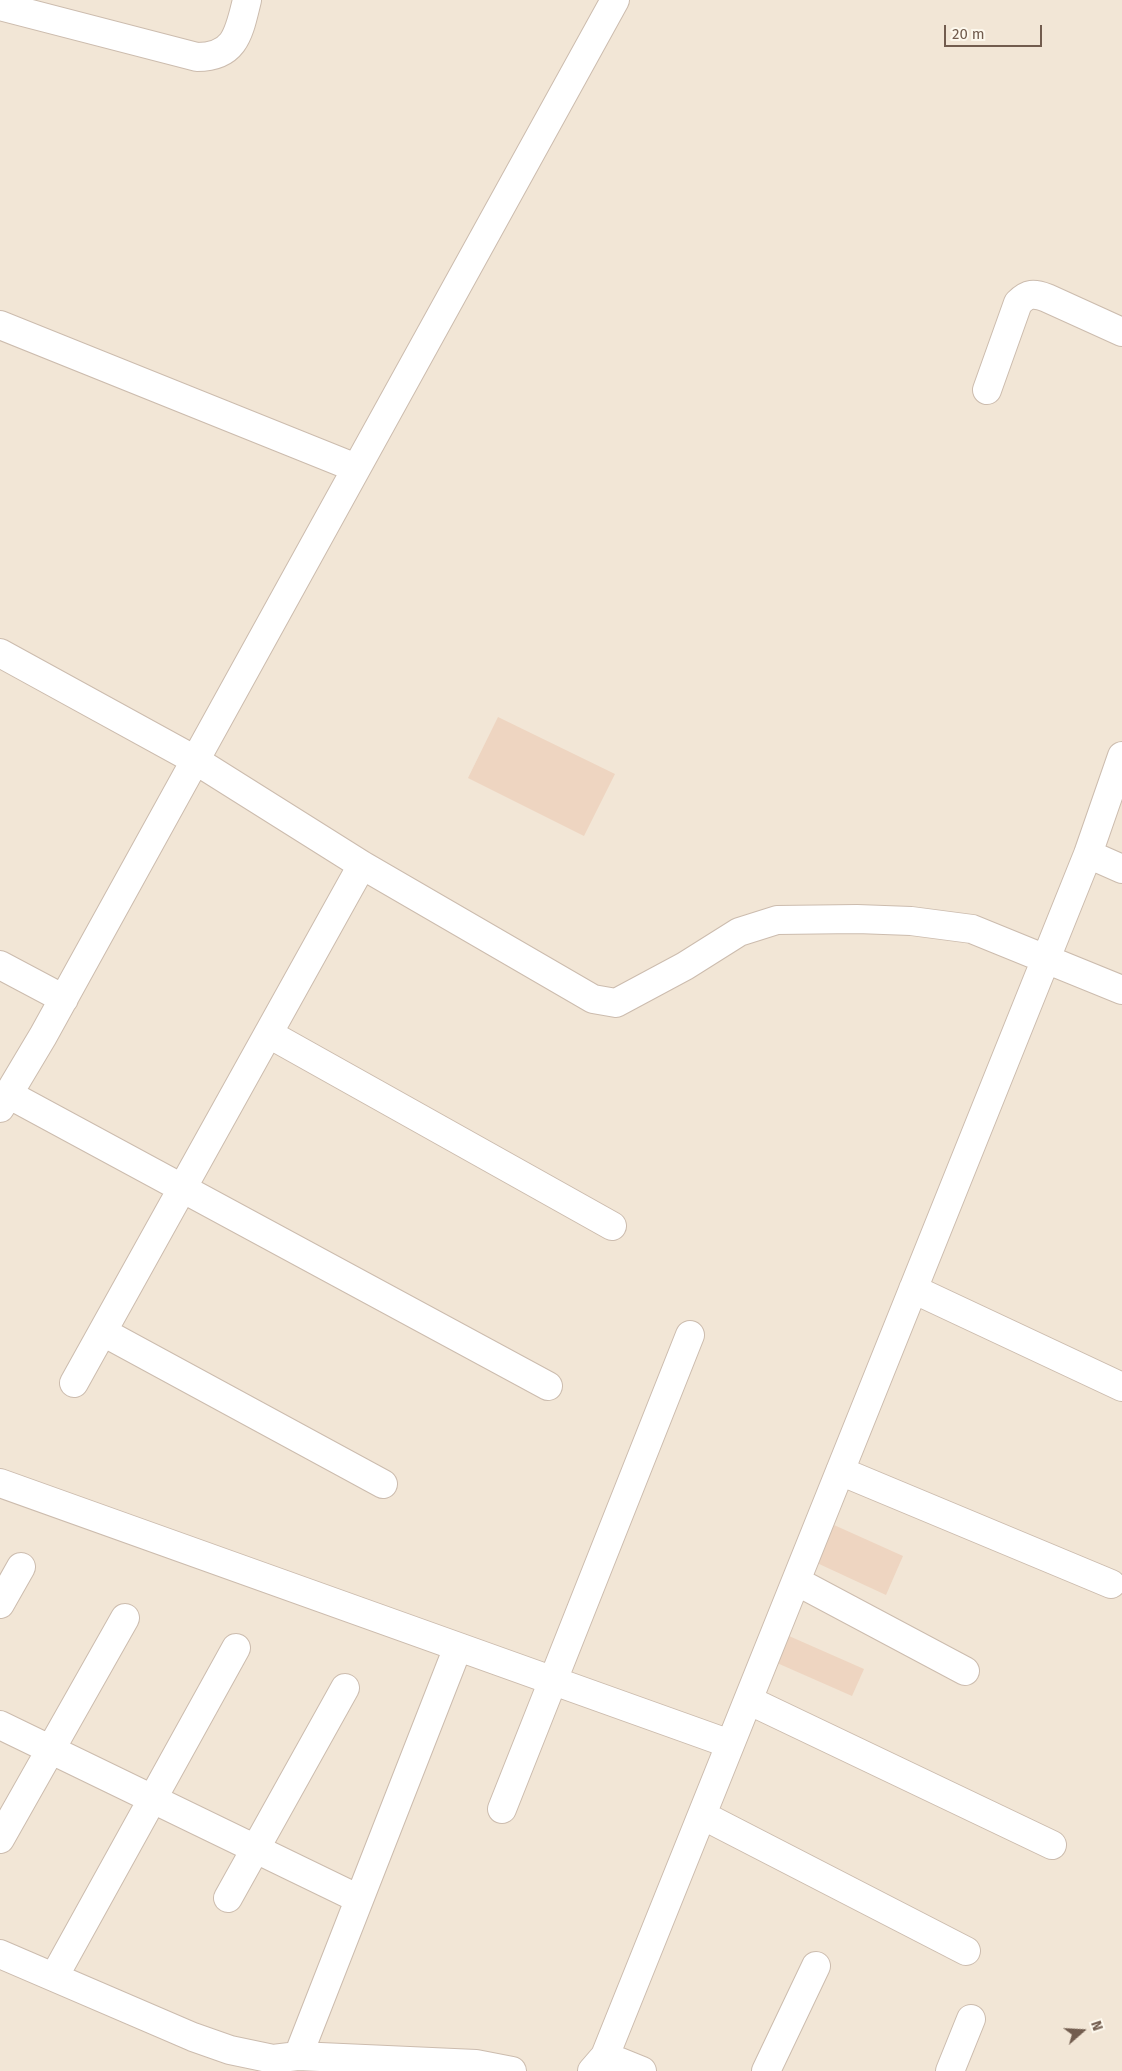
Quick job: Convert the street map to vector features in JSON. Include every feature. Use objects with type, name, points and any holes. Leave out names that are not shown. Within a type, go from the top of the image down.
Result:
[{"type":"street","points":[[0,6],[197,57],[211,57],[227,50],[238,34],[246,0]]},
{"type":"street","points":[[548,1386],[182,1188],[4,1101],[64,998],[615,0]]},
{"type":"street","points":[[987,390],[1018,303],[1026,296],[1036,293],[1122,332]]},
{"type":"street","points":[[0,325],[356,468]]},
{"type":"street","points":[[0,653],[195,760],[362,865],[593,999],[616,1003],[685,966],[739,932],[777,920],[875,919],[911,921],[972,929],[1122,990]]},
{"type":"street","points":[[642,2071],[598,2064],[702,1815],[1088,854],[1122,756]]},
{"type":"street","points":[[1088,854],[1122,869]]},
{"type":"street","points":[[74,1383],[362,865]]},
{"type":"street","points":[[0,965],[64,998]]},
{"type":"street","points":[[268,1034],[612,1226]]},
{"type":"street","points":[[913,1289],[1122,1387]]},
{"type":"street","points":[[103,1332],[383,1484]]},
{"type":"street","points":[[502,1809],[690,1335]]},
{"type":"street","points":[[840,1471],[1111,1584]]},
{"type":"street","points":[[0,1482],[458,1648],[730,1744]]},
{"type":"street","points":[[0,1604],[21,1567]]},
{"type":"street","points":[[796,1581],[965,1671]]},
{"type":"street","points":[[0,1839],[125,1618]]},
{"type":"street","points":[[54,1977],[236,1648]]},
{"type":"street","points":[[279,2062],[360,1899],[458,1648]]},
{"type":"street","points":[[228,1898],[345,1688]]},
{"type":"street","points":[[748,1700],[1052,1845]]},
{"type":"street","points":[[0,1724],[360,1899]]},
{"type":"street","points":[[702,1815],[966,1951]]},
{"type":"street","points":[[0,1954],[193,2037],[230,2050],[279,2062],[476,2064],[512,2071]]},
{"type":"street","points":[[766,2071],[816,1966]]},
{"type":"street","points":[[950,2071],[971,2019]]},
{"type":"shaded area","points":[[0,0],[1122,0],[1122,2071],[0,2071]]},
{"type":"building","points":[[498,717],[615,774],[584,836],[468,778]]},
{"type":"building","points":[[834,1525],[903,1556],[886,1595],[817,1563]]},
{"type":"building","points":[[789,1636],[864,1669],[852,1696],[777,1663]]}]
